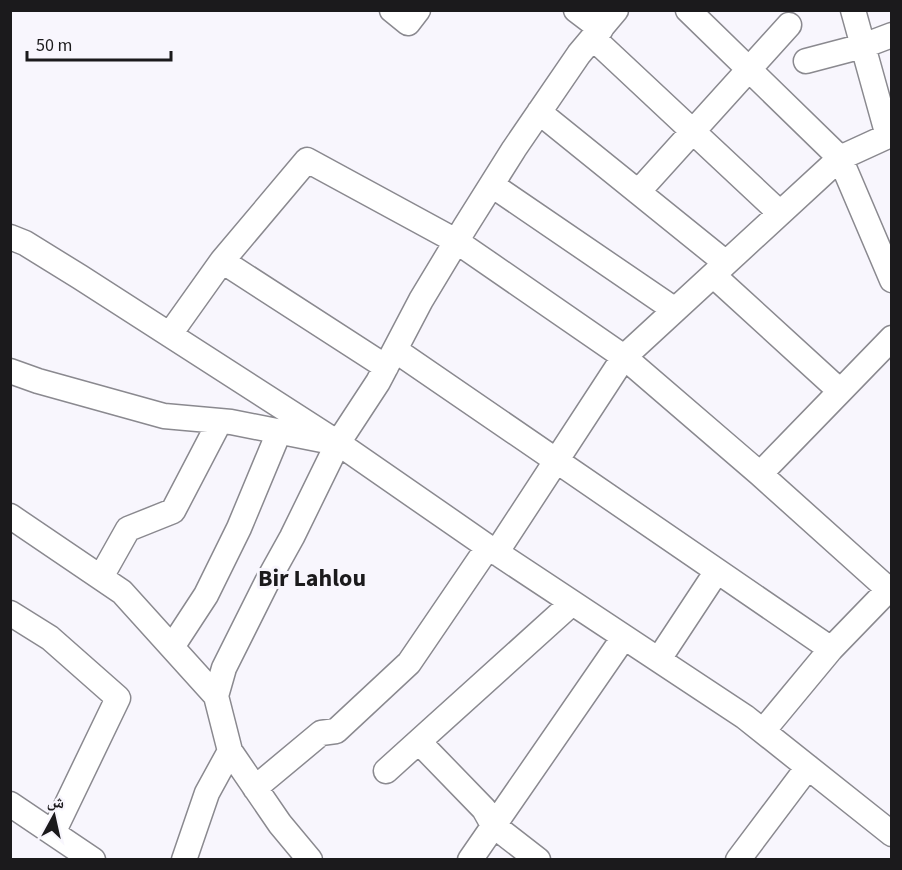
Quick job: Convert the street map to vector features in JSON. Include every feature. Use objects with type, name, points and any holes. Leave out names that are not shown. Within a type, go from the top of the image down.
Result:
[{"type":"street","points":[[392,10],[408,23],[418,10]]},
{"type":"street","points":[[576,10],[603,26],[693,131],[780,213]]},
{"type":"street","points":[[688,10],[840,158],[891,280]]},
{"type":"street","points":[[255,788],[321,733],[336,731],[409,663],[556,460],[624,357],[840,158],[890,135],[853,10]]},
{"type":"street","points":[[638,192],[789,25]]},
{"type":"street","points":[[216,696],[224,668],[338,443],[378,382],[421,300],[456,241],[539,112],[579,54],[603,26]]},
{"type":"street","points":[[806,61],[863,46],[891,35]]},
{"type":"street","points":[[539,112],[638,192],[719,269],[840,391]]},
{"type":"street","points":[[170,334],[222,261],[307,160],[456,241],[624,357],[890,587],[831,648],[763,731]]},
{"type":"street","points":[[492,185],[675,310]]},
{"type":"street","points":[[10,237],[25,243],[170,334],[338,443],[492,550],[745,717],[891,834]]},
{"type":"street","points":[[222,261],[390,358],[556,460],[831,648]]},
{"type":"street","points":[[760,474],[891,338]]},
{"type":"street","points":[[10,371],[164,416],[219,421],[338,443]]},
{"type":"street","points":[[101,577],[128,529],[173,511],[219,421]]},
{"type":"street","points":[[172,647],[206,595],[239,528],[279,432]]},
{"type":"street","points":[[10,516],[122,592],[216,696],[230,751],[299,856]]},
{"type":"street","points":[[659,660],[717,571]]},
{"type":"street","points":[[386,771],[572,603]]},
{"type":"street","points":[[10,613],[50,638],[118,698],[53,832]]},
{"type":"street","points":[[470,860],[624,637]]},
{"type":"street","points":[[418,742],[484,809],[494,825],[538,860]]},
{"type":"street","points":[[184,860],[207,793],[230,751]]},
{"type":"street","points":[[738,860],[808,767]]},
{"type":"street","points":[[10,804],[93,860]]},
{"type":"district","name":"Bir Lahlou","points":[[312,578]]}]
